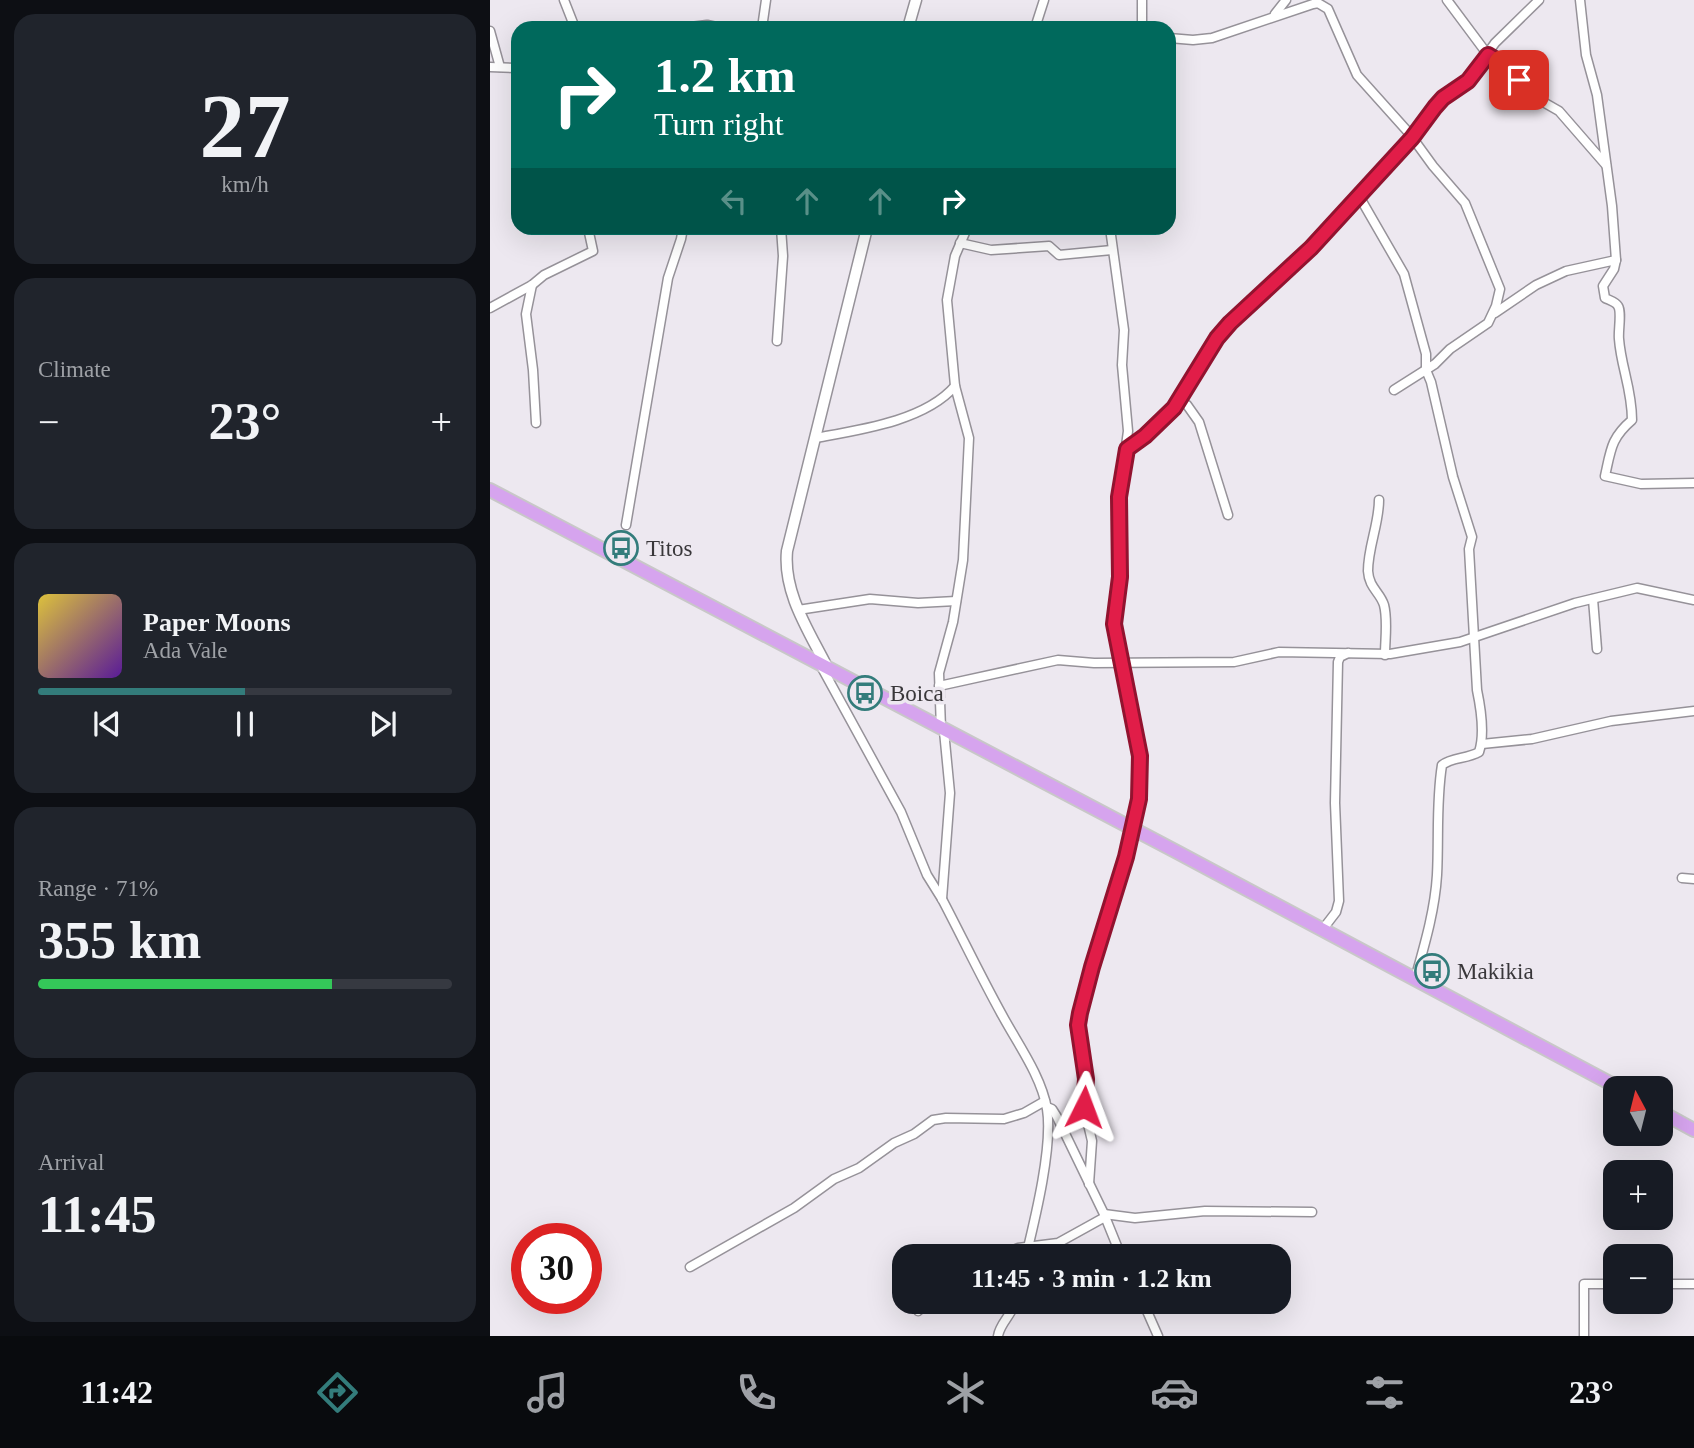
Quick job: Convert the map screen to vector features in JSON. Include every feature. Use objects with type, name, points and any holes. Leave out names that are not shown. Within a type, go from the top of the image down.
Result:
[{"type":"highway","points":[[490,490],[1603,1079]]},
{"type":"highway","points":[[1673,1119],[1694,1130]]},
{"type":"street","points":[[564,0],[572,21]]},
{"type":"street","points":[[763,21],[766,0]]},
{"type":"street","points":[[910,21],[916,0]]},
{"type":"street","points":[[1037,21],[1044,0]]},
{"type":"street","points":[[1142,0],[1142,21]]},
{"type":"street","points":[[1273,17],[1286,0]]},
{"type":"street","points":[[1447,0],[1488,55],[1545,103],[1559,111],[1607,166]]},
{"type":"street","points":[[1127,449],[1145,436],[1179,401],[1217,338],[1230,323],[1311,248],[1412,138],[1443,98],[1468,81],[1506,32],[1539,0]]},
{"type":"street","points":[[1580,0],[1586,55],[1597,95],[1607,166],[1616,260],[1602,291],[1605,298],[1616,303],[1620,312],[1619,347],[1632,396],[1632,420],[1612,442],[1605,475],[1641,484],[1694,483]]},
{"type":"street","points":[[1176,39],[1193,40],[1212,37],[1313,4],[1326,4],[1357,75],[1465,203],[1499,285],[1493,314],[1488,323],[1462,340],[1426,370],[1394,390]]},
{"type":"street","points":[[490,31],[500,67]]},
{"type":"street","points":[[490,66],[511,68]]},
{"type":"street","points":[[1359,196],[1404,274],[1426,354],[1426,370],[1453,477],[1472,537],[1469,549],[1482,744],[1479,752],[1470,757],[1448,761],[1442,765],[1437,809],[1437,874],[1433,912],[1417,972]]},
{"type":"street","points":[[490,308],[532,285],[544,275],[593,251],[590,235]]},
{"type":"street","points":[[626,525],[659,344],[668,278],[682,235]]},
{"type":"street","points":[[777,341],[783,256],[782,235]]},
{"type":"street","points":[[865,235],[797,506],[786,561],[792,596],[823,665],[901,812],[927,875],[1027,1058],[1046,1104],[1048,1127],[1043,1170],[1029,1244]]},
{"type":"street","points":[[942,899],[950,793],[943,730],[941,663],[953,622],[963,560],[969,438],[955,386],[947,300],[955,256],[964,235]]},
{"type":"street","points":[[1089,1184],[1092,1141],[1084,1107],[1085,1065],[1078,1025],[1132,830],[1139,799],[1140,756],[1114,624],[1120,577],[1119,497],[1127,449],[1128,411],[1122,365],[1124,330],[1111,235]]},
{"type":"street","points":[[960,243],[990,250],[1049,246],[1059,255],[1112,250]]},
{"type":"street","points":[[1493,314],[1536,285],[1566,271],[1616,260]]},
{"type":"street","points":[[532,285],[527,306],[527,322],[536,423]]},
{"type":"street","points":[[816,438],[871,427],[918,411],[939,401],[955,386]]},
{"type":"street","points":[[1179,401],[1187,405],[1199,422],[1228,515]]},
{"type":"street","points":[[1379,500],[1378,522],[1368,572],[1372,588],[1384,607],[1385,655]]},
{"type":"street","points":[[940,686],[1058,660],[1094,663],[1234,662],[1279,652],[1385,655],[1474,638],[1575,603],[1637,588],[1694,600]]},
{"type":"street","points":[[1592,598],[1597,649]]},
{"type":"street","points":[[798,610],[870,599],[918,603],[956,601]]},
{"type":"street","points":[[1326,925],[1336,912],[1339,901],[1335,803],[1336,696],[1338,662],[1340,657],[1348,653]]},
{"type":"street","points":[[1482,744],[1532,739],[1611,721],[1694,711]]},
{"type":"street","points":[[927,875],[944,871]]},
{"type":"street","points":[[1682,878],[1694,879]]},
{"type":"street","points":[[1046,1104],[1057,1117],[1116,1244]]},
{"type":"street","points":[[690,1266],[794,1208],[834,1179],[859,1168],[894,1143],[933,1121],[946,1118],[1004,1119],[1046,1104]]},
{"type":"street","points":[[1046,1244],[1064,1241],[1105,1216],[1135,1218],[1205,1212],[1312,1212]]},
{"type":"street","points":[[1584,1336],[1584,1284],[1603,1284]]},
{"type":"street","points":[[1673,1284],[1694,1284]]},
{"type":"street","points":[[998,1336],[1009,1314]]},
{"type":"street","points":[[1148,1314],[1158,1336]]},
{"type":"place","name":"Titos","points":[[621,548]]},
{"type":"place","name":"Boica","points":[[865,693]]},
{"type":"place","name":"Makikia","points":[[1432,971]]},
{"type":"route","points":[[1084,1107],[1086,1079],[1078,1025],[1080,1013],[1126,857],[1139,799],[1140,756],[1114,624],[1120,577],[1119,497],[1127,449],[1174,408],[1217,338],[1230,323],[1311,248],[1412,138],[1443,98],[1468,81],[1488,55],[1519,80]]}]
